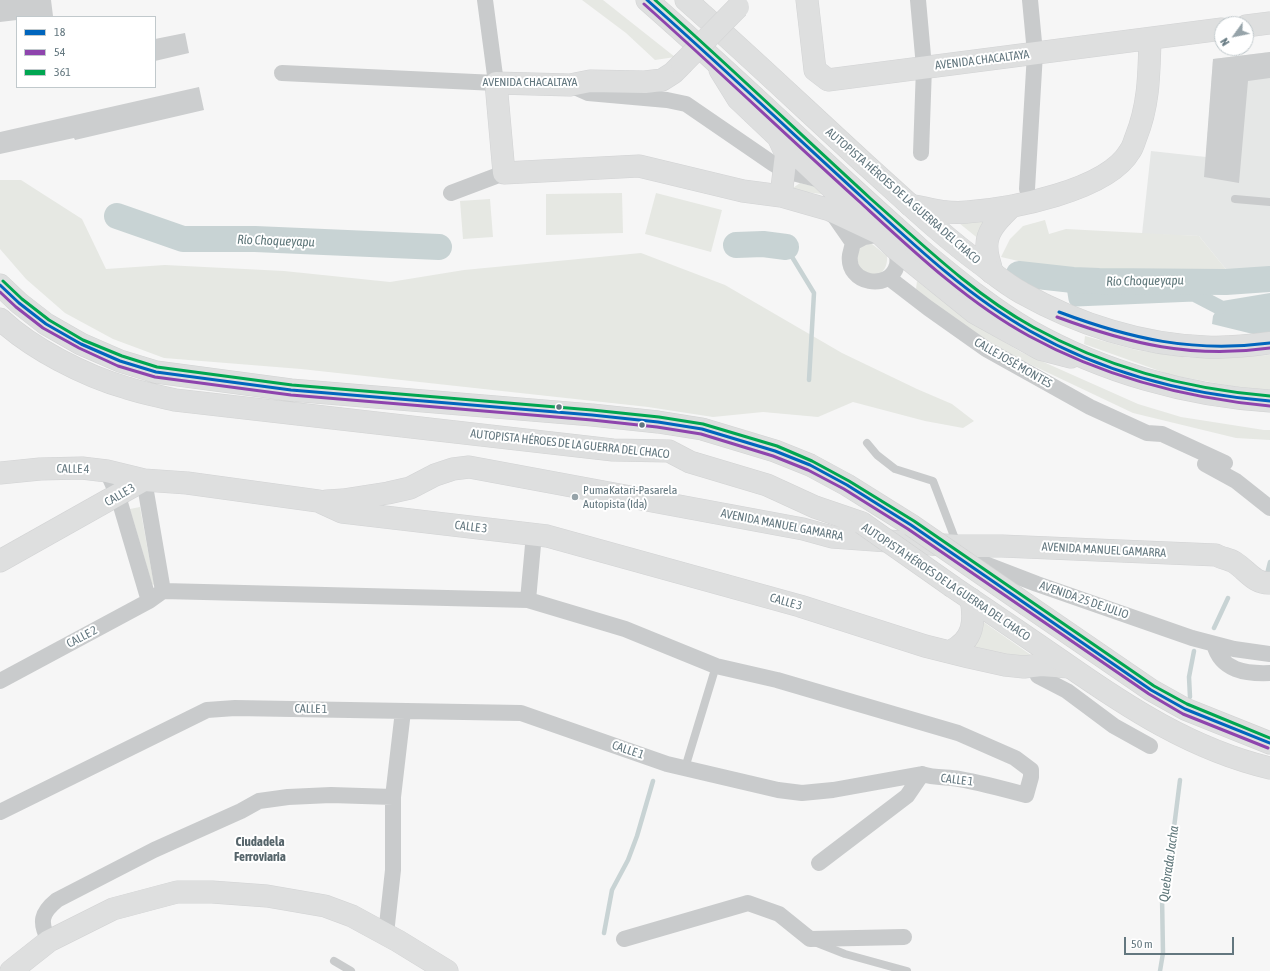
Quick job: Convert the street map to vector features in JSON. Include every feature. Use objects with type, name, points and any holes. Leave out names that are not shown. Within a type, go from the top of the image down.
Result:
[{"type":"main road","points":[[647,0],[710,56],[875,210],[950,275],[996,309],[1031,331],[1083,357],[1132,375],[1182,389],[1270,401]]},
{"type":"main road","name":"AUTOPISTA HÉROES DE LA GUERRA DEL CHACO","points":[[686,0],[910,205],[960,248],[992,273],[1020,292],[1054,310],[1096,326],[1137,338],[1206,347],[1246,346],[1270,343]]},
{"type":"main road","name":"AVENIDA CHACALTAYA","points":[[808,0],[815,70],[828,80],[1214,30]]},
{"type":"main road","name":"AVENIDA CHACALTAYA","points":[[496,83],[570,84],[590,81],[645,82],[662,80],[673,73],[742,4]]},
{"type":"main road","points":[[1254,25],[1270,23]]},
{"type":"main road","points":[[910,205],[949,212],[966,212],[1011,207],[1077,189],[1101,178],[1120,165],[1130,152],[1140,126],[1149,87],[1150,39]]},
{"type":"main road","points":[[710,56],[738,99],[897,250],[975,313],[1040,349],[1102,364]]},
{"type":"main road","points":[[496,83],[504,172],[639,166],[743,191],[781,196],[830,210],[881,234]]},
{"type":"main road","points":[[779,138],[786,154],[781,196]]},
{"type":"main road","points":[[992,273],[986,248],[989,235],[996,222],[1011,207]]},
{"type":"main road","points":[[0,285],[19,303],[46,324],[69,337],[120,361],[156,372],[287,390],[592,415],[658,422],[702,429],[775,451],[810,465],[911,525],[1113,666],[1164,698],[1184,709],[1270,743]]},
{"type":"main road","name":"AUTOPISTA HÉROES DE LA GUERRA DEL CHACO","points":[[0,319],[45,351],[81,371],[126,388],[175,400],[613,450],[669,452],[690,462],[767,485],[816,507],[862,523],[1069,667],[1136,711],[1179,735],[1221,753],[1270,768]]},
{"type":"main road","name":"AVENIDA MANUEL GAMARRA","points":[[318,501],[343,500],[388,493],[410,488],[453,469],[469,467],[803,529],[832,537],[958,546],[1002,546],[1216,556],[1234,562],[1262,584],[1270,584]]},
{"type":"main road","name":"CALLE 4","points":[[0,473],[40,469],[82,468],[107,471],[144,480]]},
{"type":"main road","name":"CALLE 3","points":[[0,561],[144,480],[187,483],[318,501],[342,512],[547,536],[800,606],[925,646],[951,651],[1005,666],[1024,667],[1034,665],[1069,667]]},
{"type":"main road","points":[[951,651],[959,648],[969,635],[974,615],[962,593]]},
{"type":"main road","points":[[11,971],[50,941],[114,909],[177,892],[212,892],[267,896],[325,906],[352,916],[386,934],[447,971]]},
{"type":"street","points":[[486,0],[496,83]]},
{"type":"street","points":[[918,0],[924,68],[921,152]]},
{"type":"street","points":[[1027,189],[1035,53],[1030,0]]},
{"type":"street","name":"AVENIDA CHACALTAYA","points":[[282,73],[496,83]]},
{"type":"street","points":[[570,84],[588,94],[667,100],[686,104],[785,171],[827,182]]},
{"type":"street","points":[[451,192],[504,172]]},
{"type":"street","points":[[830,210],[854,243]]},
{"type":"street","points":[[881,234],[864,237],[854,243],[850,256],[852,268],[860,278],[873,283],[889,278],[897,266],[897,250]]},
{"type":"street","name":"CALLE JOSÉ MONTES","points":[[889,278],[986,349],[1090,407],[1147,433],[1236,480],[1270,508]]},
{"type":"street","name":"CALLE JOSÉ MONTES","points":[[1147,433],[1162,434],[1225,463]]},
{"type":"street","points":[[107,471],[118,496],[148,601]]},
{"type":"street","points":[[144,480],[163,591]]},
{"type":"street","points":[[528,600],[534,534]]},
{"type":"street","name":"AVENIDA 25 DE JULIO","points":[[958,546],[986,564],[1037,584],[1192,638],[1214,644],[1270,654]]},
{"type":"street","name":"CALLE 1","points":[[0,812],[207,710],[235,708],[521,713],[667,764],[778,790],[802,793],[833,790],[922,774],[932,777],[978,782],[1026,795],[1031,777],[1031,770],[1015,758],[958,733],[777,680],[716,666],[625,629],[528,600],[163,591]]},
{"type":"street","name":"CALLE 2","points":[[0,681],[148,601],[163,591]]},
{"type":"street","points":[[1214,644],[1217,655],[1224,662],[1235,669],[1248,673],[1270,673]]},
{"type":"street","points":[[1034,665],[1038,676],[1067,691],[1114,726],[1150,746]]},
{"type":"street","points":[[386,934],[393,870],[393,797],[403,711]]},
{"type":"street","points":[[819,863],[907,796],[922,774]]},
{"type":"street","points":[[50,941],[44,931],[44,912],[57,900],[154,850],[241,811],[259,801],[288,797],[331,795],[393,797]]},
{"type":"street","points":[[624,939],[748,903],[779,914],[810,939],[904,937]]},
{"type":"lane","points":[[1235,199],[1270,202]]},
{"type":"lane","points":[[867,443],[877,455],[895,469],[933,481],[958,546]]},
{"type":"lane","points":[[686,768],[716,666]]},
{"type":"lane","points":[[810,939],[845,954],[907,971]]},
{"type":"lane","points":[[334,961],[351,971]]},
{"type":"shaded area","points":[[582,0],[603,0],[675,57],[655,60],[626,33]]},
{"type":"shaded area","points":[[1270,52],[1270,268],[1229,273],[1199,236],[1142,234],[1151,151],[1206,157],[1213,59],[1237,56],[1254,56],[1254,54]]},
{"type":"shaded area","points":[[0,180],[21,180],[82,219],[106,269],[165,265],[284,271],[390,282],[464,270],[641,253],[725,285],[842,353],[952,404],[974,421],[963,428],[925,421],[853,402],[818,417],[763,412],[713,417],[648,407],[301,369],[164,358],[113,339],[65,313],[26,279],[0,249]]},
{"type":"shaded area","points":[[800,183],[820,188],[829,195],[790,190]]},
{"type":"shaded area","points":[[622,193],[623,233],[546,235],[546,194]]},
{"type":"shaded area","points":[[656,193],[722,210],[711,252],[645,234]]},
{"type":"shaded area","points":[[490,199],[493,237],[463,239],[460,201]]},
{"type":"shaded area","points":[[988,214],[980,240],[949,215]]},
{"type":"shaded area","points":[[1045,220],[1049,234],[1066,229],[1199,236],[1229,273],[1137,270],[1083,271],[1040,266],[1001,257],[1010,239],[1023,226]]},
{"type":"shaded area","points":[[866,244],[872,244],[887,256],[886,266],[880,274],[873,275],[861,271],[857,256],[859,250]]},
{"type":"shaded area","points":[[917,281],[968,320],[1021,352],[1138,404],[1181,417],[1270,430],[1270,440],[1236,438],[1133,413],[998,349],[961,325],[916,289]]},
{"type":"shaded area","points":[[1270,293],[1270,334],[1257,335],[1212,324],[1213,316],[1222,301]]},
{"type":"shaded area","points":[[1085,336],[1136,350],[1189,358],[1270,355],[1270,390],[1249,389],[1171,375],[1084,344]]},
{"type":"shaded area","points":[[140,507],[154,584],[153,585],[130,509]]},
{"type":"shaded area","points":[[982,621],[1031,655],[1029,657],[1018,657],[971,646]]},
{"type":"building","points":[[0,0],[51,0],[53,16],[16,16],[16,20],[0,22]]},
{"type":"building","points":[[185,33],[189,53],[156,61],[156,39]]},
{"type":"building","points":[[1270,52],[1270,78],[1248,81],[1239,183],[1204,177],[1213,59],[1237,56],[1254,56],[1254,54]]},
{"type":"building","points":[[199,87],[204,110],[75,140],[74,138],[0,154],[0,132]]},
{"type":"waterway","name":"Río Choqueyapu","points":[[117,216],[183,239],[255,239],[439,247]]},
{"type":"waterway","name":"Río Choqueyapu","points":[[736,245],[763,244],[786,247]]},
{"type":"waterway","points":[[786,247],[814,293],[809,380]]},
{"type":"waterway","name":"Río Choqueyapu","points":[[1019,274],[1073,280],[1099,281],[1226,282],[1270,279]]},
{"type":"waterway","points":[[1073,280],[1076,299],[1194,294],[1219,307]]},
{"type":"waterway","name":"Quebrada Jacha","points":[[1263,575],[1267,574],[1270,562]]},
{"type":"waterway","name":"Quebrada Jacha","points":[[1214,628],[1228,598]]},
{"type":"waterway","name":"Quebrada Jacha","points":[[1190,697],[1189,677],[1194,651]]},
{"type":"waterway","name":"Quebrada Jacha","points":[[1160,971],[1163,953],[1162,896],[1168,875],[1180,780]]},
{"type":"waterway","points":[[604,933],[612,890],[628,860],[637,836],[653,781]]},
{"type":"transit line","name":"18","points":[[647,0],[943,270],[985,303],[1030,331],[1058,346],[1116,370],[1177,387],[1239,398],[1270,401]]},
{"type":"transit line","name":"361","points":[[655,0],[929,251],[969,284],[1011,314],[1061,341],[1119,365],[1178,382],[1239,393],[1270,396]]},
{"type":"transit line","name":"54","points":[[644,4],[920,257],[962,292],[1006,323],[1057,350],[1116,374],[1176,391],[1270,406]]},
{"type":"transit line","name":"361","points":[[3,281],[22,299],[49,320],[83,340],[122,356],[157,367],[292,385],[659,417],[703,424],[777,446],[812,461],[849,481],[914,521],[1154,686],[1187,704],[1270,738]]},
{"type":"transit line","name":"18","points":[[0,285],[19,303],[46,324],[81,344],[120,361],[156,372],[291,390],[592,415],[658,422],[702,429],[775,451],[810,465],[847,485],[911,525],[1151,690],[1185,709],[1270,743]]},
{"type":"transit line","name":"54","points":[[0,292],[16,307],[43,328],[79,348],[118,366],[155,377],[291,395],[592,420],[657,427],[701,434],[773,456],[808,470],[844,489],[908,529],[1149,694],[1183,714],[1268,748]]},
{"type":"transit line","name":"18","points":[[1059,312],[1112,330],[1188,345],[1242,346],[1270,343]]},
{"type":"transit line","name":"54","points":[[1057,317],[1110,335],[1162,347],[1214,352],[1270,348]]},
{"type":"place","name":"PumaKatari-Pasarela Autopista (Ida)","points":[[575,497]]},
{"type":"district","name":"Ciudadela Ferroviaria","points":[[260,850]]}]
